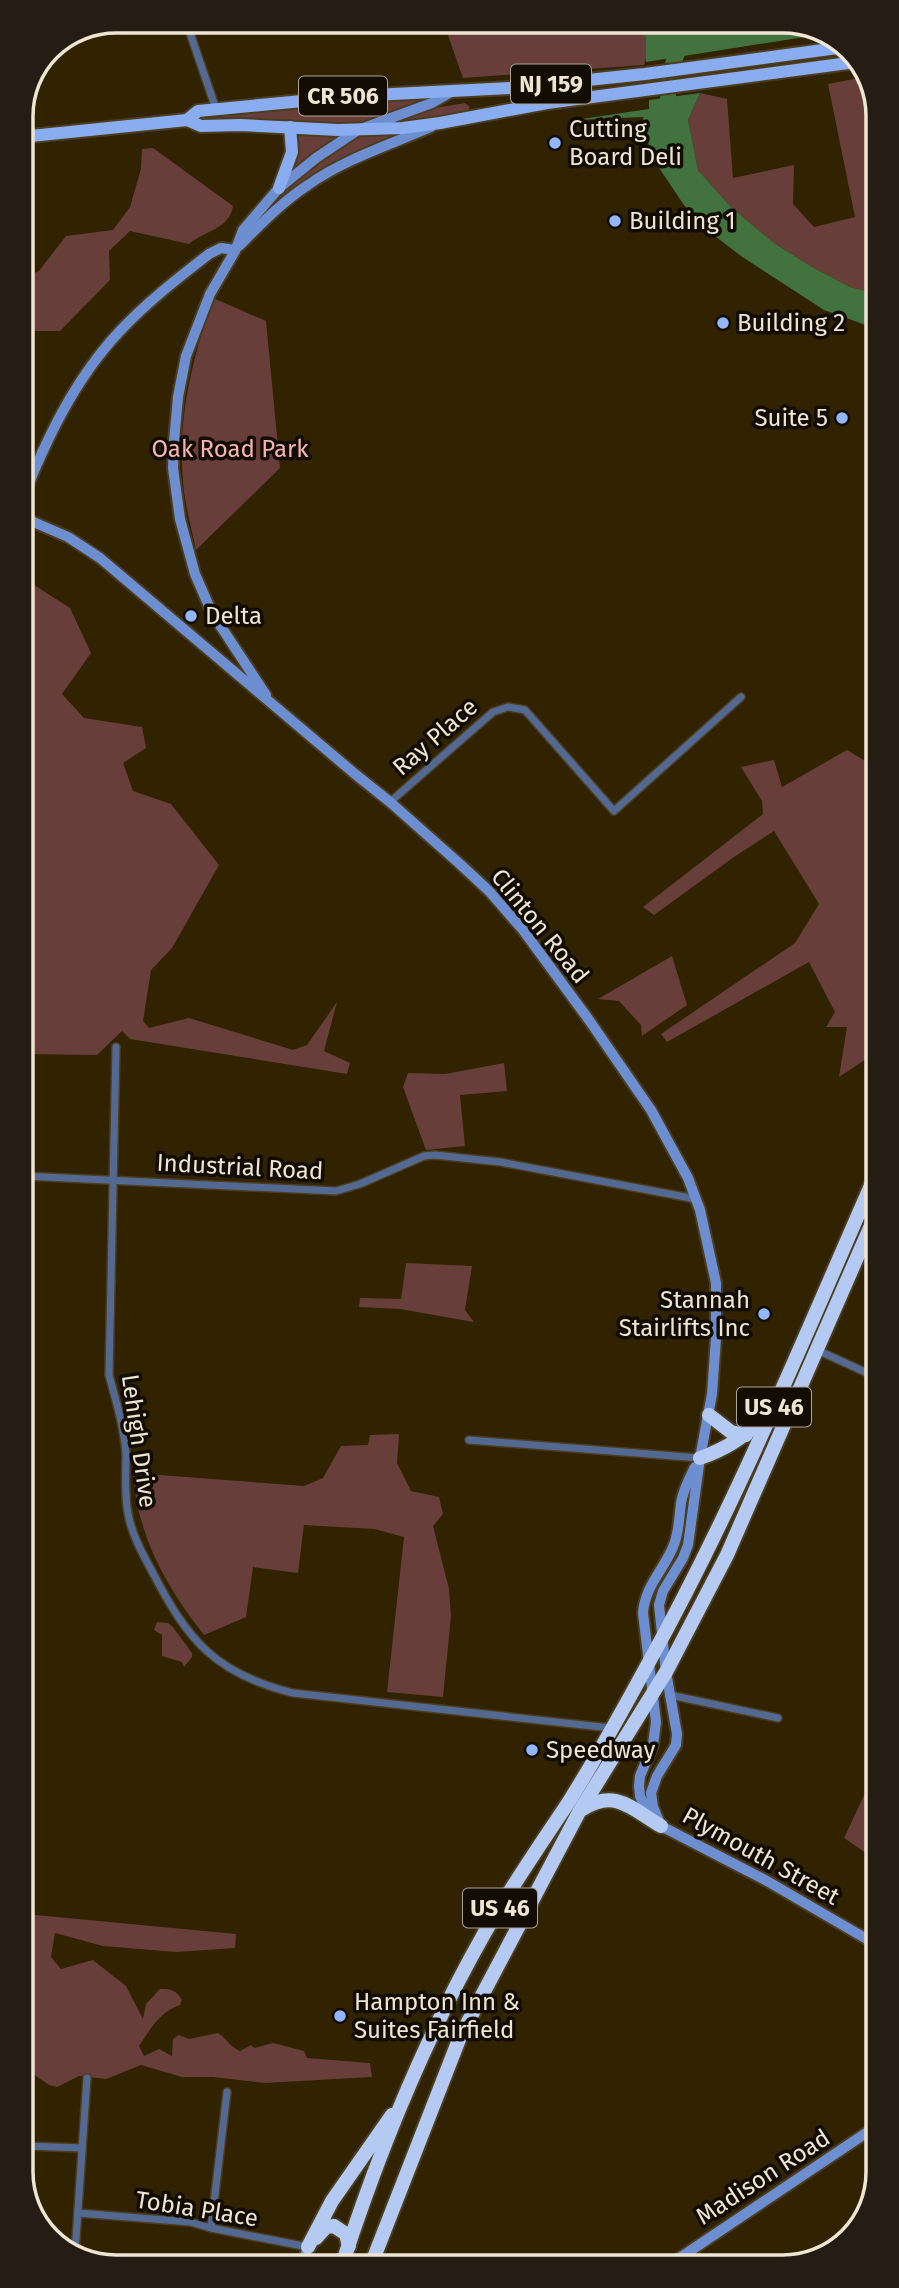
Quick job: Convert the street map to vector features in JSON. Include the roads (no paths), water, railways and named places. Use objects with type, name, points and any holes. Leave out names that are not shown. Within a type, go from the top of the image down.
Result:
[{"type":"highway","name":"US 46","points":[[346,2255],[405,2097],[435,2026],[484,1933],[572,1796],[649,1662],[710,1545],[789,1375],[866,1197]]},
{"type":"highway","name":"US 46","points":[[375,2255],[460,2037],[579,1812],[666,1672],[727,1555],[866,1237]]},
{"type":"highway","points":[[700,1458],[720,1451],[746,1435],[765,1415],[789,1375]]},
{"type":"highway","points":[[709,1415],[731,1432],[746,1435]]},
{"type":"highway","points":[[579,1812],[594,1802],[615,1799],[661,1826]]},
{"type":"highway","points":[[309,2247],[332,2200],[405,2097]]},
{"type":"highway","points":[[309,2247],[326,2227],[334,2226],[346,2234],[349,2246]]},
{"type":"main road","name":"NJ 159","points":[[457,90],[511,88],[645,74],[831,49]]},
{"type":"main road","name":"NJ 159","points":[[440,123],[547,103],[846,63]]},
{"type":"main road","name":"CR 506","points":[[187,120],[198,111],[216,109],[354,96],[457,90]]},
{"type":"main road","name":"CR 506","points":[[33,136],[187,120],[201,126],[359,130],[440,123]]},
{"type":"main road","points":[[279,188],[292,152],[290,127]]},
{"type":"street","points":[[190,33],[216,109]]},
{"type":"street","name":"NJ 159","points":[[269,701],[261,685],[219,625],[195,574],[180,519],[173,468],[174,441],[178,397],[192,339],[210,294],[243,230],[279,188],[316,158],[359,130],[432,103],[457,90]]},
{"type":"street","name":"NJ 159","points":[[235,250],[280,205],[324,174],[440,123]]},
{"type":"street","points":[[33,476],[61,414],[107,346],[140,311],[209,254],[221,248],[235,250]]},
{"type":"street","name":"Clinton Road","points":[[33,522],[83,546],[390,802],[489,891],[523,930],[589,1020],[651,1110],[674,1150],[696,1199],[705,1229],[716,1283],[716,1339],[709,1415],[700,1458]]},
{"type":"street","points":[[210,652],[221,638],[219,625]]},
{"type":"street","name":"Ray Place","points":[[390,802],[493,712],[508,707],[525,710],[614,811],[741,697]]},
{"type":"street","name":"Lehigh Drive","points":[[116,1047],[109,1375],[125,1452],[128,1516],[147,1562],[184,1628],[230,1671],[265,1686],[293,1693],[611,1728]]},
{"type":"street","name":"Industrial Road","points":[[33,1176],[336,1191],[360,1184],[424,1156],[435,1155],[500,1162],[696,1199]]},
{"type":"street","points":[[816,1350],[866,1372]]},
{"type":"street","points":[[469,1440],[700,1458]]},
{"type":"street","name":"NJ 159","points":[[666,1672],[659,1605],[663,1591],[684,1558],[688,1545],[700,1458]]},
{"type":"street","name":"NJ 159","points":[[652,1692],[644,1601],[648,1589],[673,1549],[686,1485],[700,1458]]},
{"type":"street","name":"Plymouth Street","points":[[661,1826],[653,1807],[651,1793],[657,1776],[676,1745],[676,1721],[666,1672]]},
{"type":"street","name":"Plymouth Street","points":[[652,1692],[655,1734],[639,1786],[640,1797],[646,1810],[661,1826],[766,1881],[866,1939]]},
{"type":"street","points":[[670,1695],[778,1718]]},
{"type":"street","points":[[76,2244],[87,2078]]},
{"type":"street","points":[[211,2228],[228,2092]]},
{"type":"street","name":"Madison Road","points":[[684,2255],[866,2133]]},
{"type":"street","points":[[33,2146],[82,2148]]},
{"type":"street","name":"Tobia Place","points":[[78,2213],[190,2222],[309,2247]]},
{"type":"street","points":[[306,2255],[309,2247]]},
{"type":"waterway","points":[[672,119],[666,84],[682,39]]},
{"type":"place","name":"Cutting Board Deli","points":[[555,143]]},
{"type":"place","name":"Building 1","points":[[615,221]]},
{"type":"place","name":"Building 2","points":[[723,323]]},
{"type":"place","name":"Suite 5","points":[[842,418]]},
{"type":"place","name":"Delta","points":[[191,616]]},
{"type":"place","name":"Stannah Stairlifts Inc","points":[[764,1314]]},
{"type":"place","name":"Speedway","points":[[532,1750]]},
{"type":"place","name":"Hampton Inn & Suites Fairfield","points":[[340,2016]]},
{"type":"park label","name":"Oak Road Park","points":[[230,449]]}]
